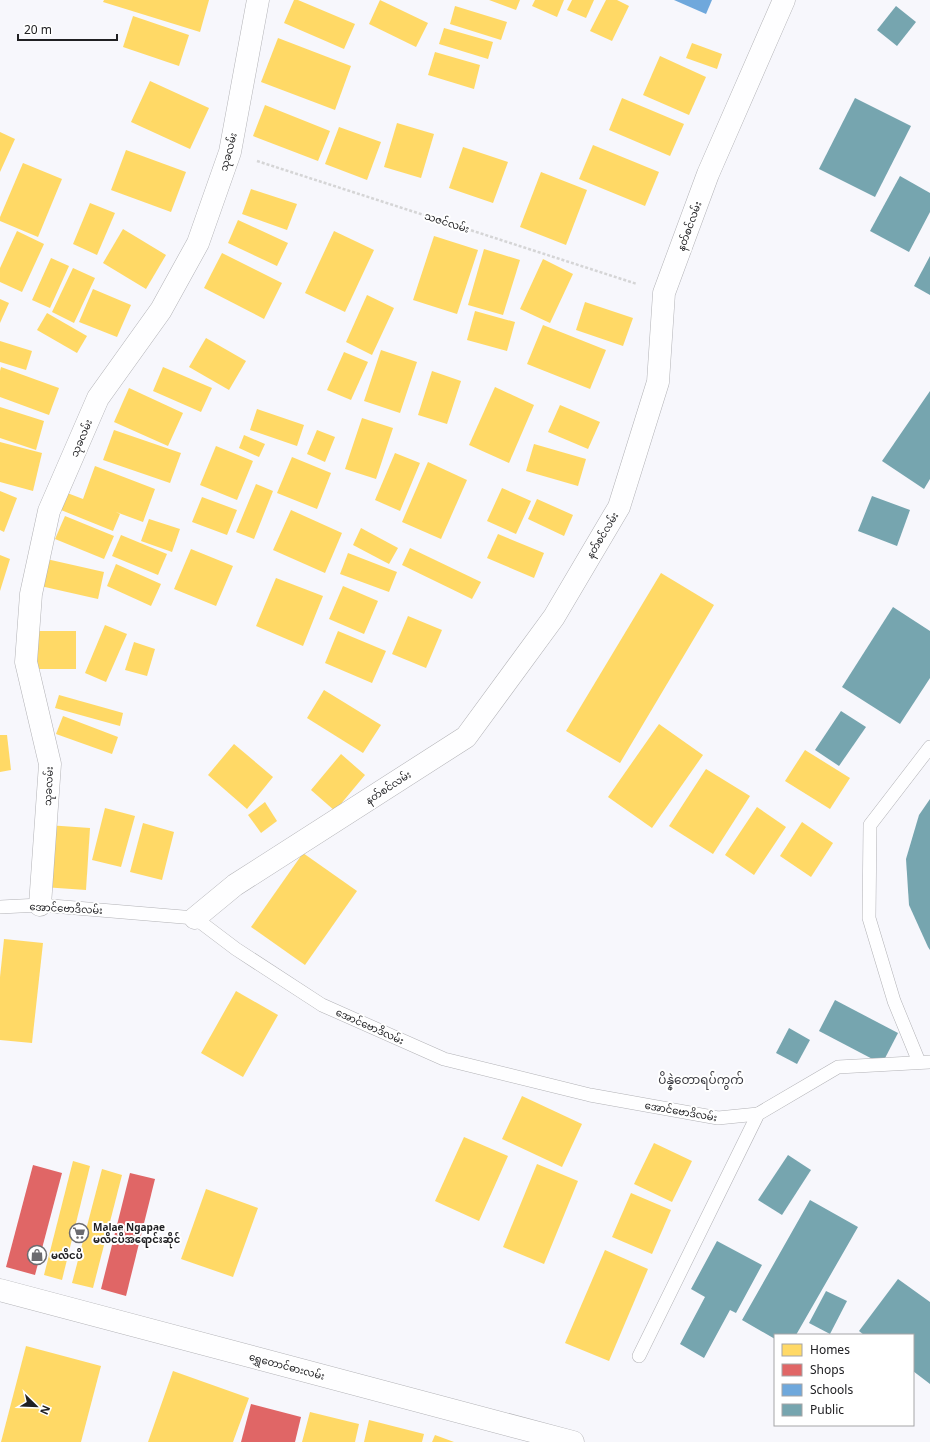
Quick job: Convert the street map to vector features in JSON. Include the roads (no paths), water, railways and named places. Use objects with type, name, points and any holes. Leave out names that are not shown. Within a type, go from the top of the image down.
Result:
[{"type":"street","name":"သုခလမ်း","points":[[40,905],[50,764],[26,662],[32,594],[49,511],[98,398],[161,310],[198,243],[230,152],[258,0]]},
{"type":"street","name":"နတ်စင်လမ်း","points":[[195,918],[236,886],[466,737],[554,617],[619,507],[658,382],[664,293],[708,174],[784,0]]},
{"type":"street","name":"ရွှေတောင်ဓားလမ်း","points":[[0,1290],[574,1442]]},
{"type":"lane","points":[[639,1356],[758,1114],[838,1067],[924,1062],[894,1001],[868,918],[870,825],[930,746]]},
{"type":"lane","name":"အောင်ဗောဒိလမ်း","points":[[0,907],[40,905],[195,918],[236,949],[322,1005],[444,1058],[590,1095],[718,1118],[758,1114]]},
{"type":"place","name":"Malae Ngapae မလိငပိအရောင်းဆိုင်","points":[[79,1233]]},
{"type":"place","name":"မလိငပိ","points":[[37,1255]]},
{"type":"district","name":"ပိန္နဲတောရပ်ကွက်","points":[[701,1080]]}]
